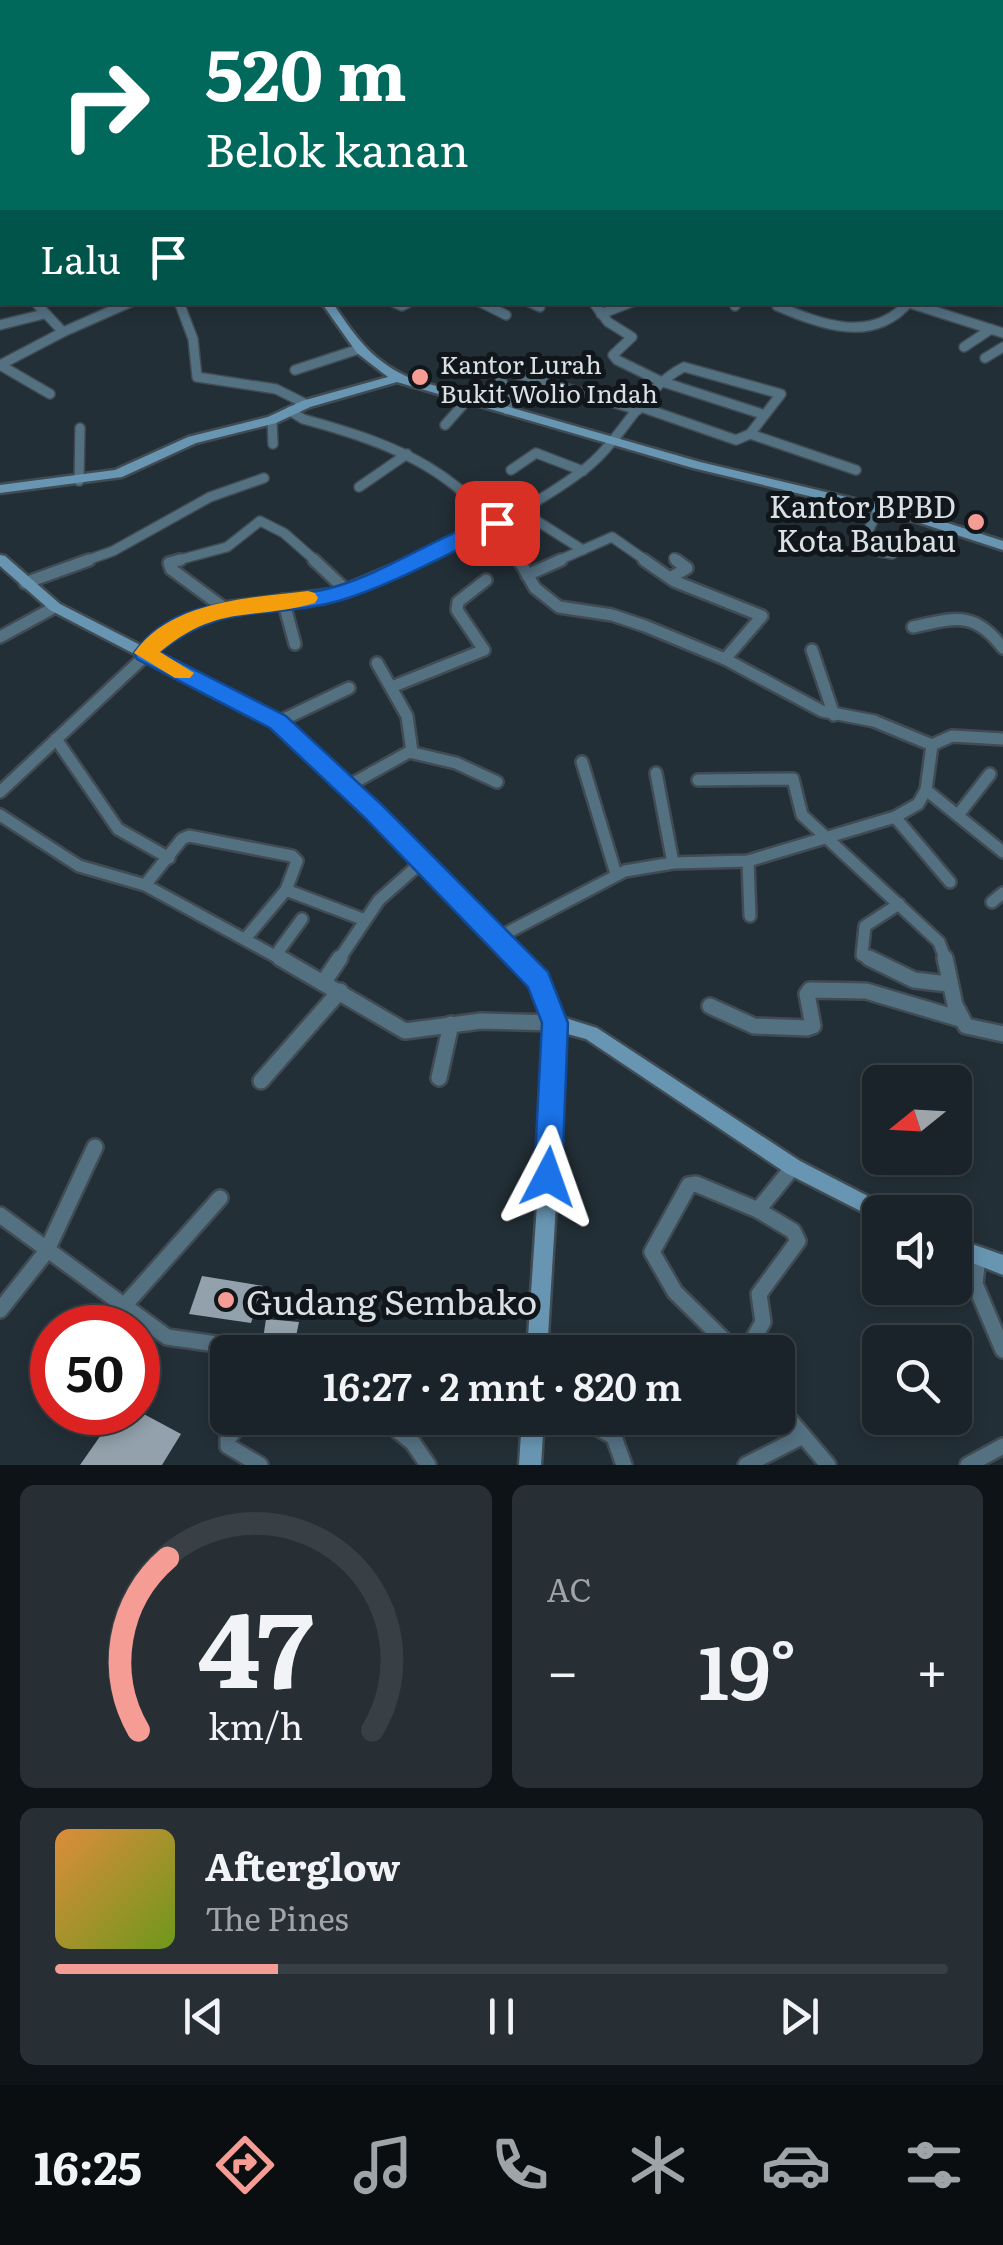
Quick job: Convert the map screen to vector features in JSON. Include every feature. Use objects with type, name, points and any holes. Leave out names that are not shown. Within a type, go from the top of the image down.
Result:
[{"type":"street","points":[[37,305],[63,332]]},
{"type":"street","points":[[0,365],[124,305]]},
{"type":"street","points":[[181,305],[193,339],[197,377],[276,389],[306,404]]},
{"type":"street","points":[[328,305],[356,350],[397,378],[1003,546]]},
{"type":"street","points":[[486,305],[506,315]]},
{"type":"street","points":[[534,305],[540,308]]},
{"type":"street","points":[[595,305],[633,338],[614,358],[660,382],[762,414]]},
{"type":"street","points":[[601,314],[624,305]]},
{"type":"street","points":[[767,314],[778,305]]},
{"type":"street","points":[[781,305],[832,327],[855,330],[877,324],[904,305]]},
{"type":"street","points":[[913,305],[1003,333]]},
{"type":"street","points":[[939,313],[950,305]]},
{"type":"street","points":[[0,325],[44,314]]},
{"type":"street","points":[[964,347],[991,329]]},
{"type":"street","points":[[985,358],[1003,347]]},
{"type":"street","points":[[295,370],[356,350]]},
{"type":"street","points":[[0,365],[50,394]]},
{"type":"street","points":[[0,792],[175,628],[224,608],[346,591],[521,511],[583,471],[615,441],[639,409],[660,382],[686,366],[780,392],[750,434],[734,440],[639,409],[508,371],[500,378],[509,396],[507,410]]},
{"type":"street","points":[[0,488],[79,482],[121,473],[192,440],[272,420],[306,404],[397,378]]},
{"type":"street","points":[[445,425],[468,399]]},
{"type":"street","points":[[290,411],[303,419],[407,454],[447,478],[497,523],[527,575],[545,599],[559,607],[623,619],[725,659],[834,715],[874,721],[932,745],[952,736],[1003,739]]},
{"type":"street","points":[[272,420],[273,444]]},
{"type":"street","points":[[79,482],[80,428]]},
{"type":"street","points":[[750,434],[856,470]]},
{"type":"street","points":[[511,470],[536,453],[583,471]]},
{"type":"street","points":[[358,487],[407,454]]},
{"type":"street","points":[[25,583],[114,551],[210,497],[264,478]]},
{"type":"street","points":[[878,509],[864,541],[874,550],[892,554]]},
{"type":"street","points":[[521,511],[583,550]]},
{"type":"street","points":[[224,608],[171,570],[169,563],[228,547],[260,521],[304,551],[346,591]]},
{"type":"street","points":[[527,575],[612,536],[670,578],[762,616],[725,659]]},
{"type":"street","points":[[670,578],[687,568],[674,558]]},
{"type":"street","points":[[0,559],[55,608],[278,722],[424,861],[540,983],[555,1023],[538,1335]]},
{"type":"street","points":[[394,686],[484,650],[458,610],[458,602],[486,580]]},
{"type":"street","points":[[284,600],[295,644]]},
{"type":"street","points":[[0,637],[55,608]]},
{"type":"street","points":[[913,627],[974,618],[1003,648]]},
{"type":"street","points":[[812,650],[834,715]]},
{"type":"street","points":[[377,662],[394,686],[408,719],[412,752]]},
{"type":"street","points":[[278,722],[349,688]]},
{"type":"street","points":[[56,739],[86,789],[120,832],[169,858]]},
{"type":"street","points":[[498,938],[616,874],[673,863],[748,861],[895,817],[918,804],[926,790],[932,745]]},
{"type":"street","points":[[348,786],[412,752],[456,763],[497,782]]},
{"type":"street","points":[[582,762],[616,874]]},
{"type":"street","points":[[656,773],[673,863]]},
{"type":"street","points":[[958,815],[990,774]]},
{"type":"street","points":[[698,780],[789,777],[802,815],[940,942],[952,1007],[960,1019],[970,1028],[1003,1034]]},
{"type":"street","points":[[926,790],[1003,852]]},
{"type":"street","points":[[0,816],[79,866],[145,884],[406,1032],[481,1020],[555,1023],[591,1033],[793,1166],[862,1202]]},
{"type":"street","points":[[895,817],[950,882]]},
{"type":"street","points":[[145,884],[182,839],[189,836],[284,854],[296,861],[286,890],[245,939]]},
{"type":"street","points":[[323,983],[379,900],[424,861]]},
{"type":"street","points":[[748,861],[750,916]]},
{"type":"street","points":[[286,890],[365,920]]},
{"type":"street","points":[[899,904],[865,926],[862,955],[914,980],[948,984]]},
{"type":"street","points":[[275,956],[302,919]]},
{"type":"street","points":[[710,1006],[739,1021],[802,1030],[813,1026],[806,994],[810,990],[854,986],[910,1007],[960,1019]]},
{"type":"street","points":[[261,1081],[340,992]]},
{"type":"street","points":[[439,1078],[451,1024]]},
{"type":"street","points":[[0,1310],[46,1252],[95,1147]]},
{"type":"street","points":[[758,1210],[793,1166]]},
{"type":"street","points":[[719,1335],[678,1293],[652,1252],[690,1185],[758,1210],[792,1231],[798,1241],[759,1294],[763,1322],[756,1335]]},
{"type":"street","points":[[124,1305],[220,1198]]},
{"type":"street","points":[[0,1215],[122,1305]]},
{"type":"street","points":[[972,1254],[1003,1265]]},
{"type":"street","points":[[978,1257],[975,1284],[1003,1350]]},
{"type":"street","points":[[160,1332],[167,1337],[210,1343]]},
{"type":"street","points":[[795,1426],[828,1465]]},
{"type":"street","points":[[231,1435],[228,1446],[260,1465]]},
{"type":"street","points":[[404,1435],[428,1465]]},
{"type":"street","points":[[530,1465],[531,1435]]},
{"type":"street","points":[[612,1435],[624,1465]]},
{"type":"street","points":[[746,1465],[803,1436]]},
{"type":"street","points":[[968,1465],[1003,1446]]},
{"type":"building","name":"Gudang Sembako","points":[[202,1276],[263,1286],[251,1323],[189,1314]]},
{"type":"building","points":[[266,1319],[299,1322],[296,1335],[264,1335]]},
{"type":"building","points":[[160,1423],[181,1434],[162,1465],[80,1465],[101,1435],[160,1435]]},
{"type":"slow traffic","points":[[183,673],[144,653],[175,628],[224,608],[308,598]]},
{"type":"place","name":"Kantor Lurah Bukit Wolio Indah","points":[[420,377]]},
{"type":"place","name":"Kantor BPBD Kota Baubau","points":[[976,522]]},
{"type":"place","name":"Gudang Sembako","points":[[226,1300]]},
{"type":"route","points":[[497,523],[337,594],[224,608],[175,628],[144,653],[278,722],[374,811],[538,980],[555,1023],[548,1177]]}]
